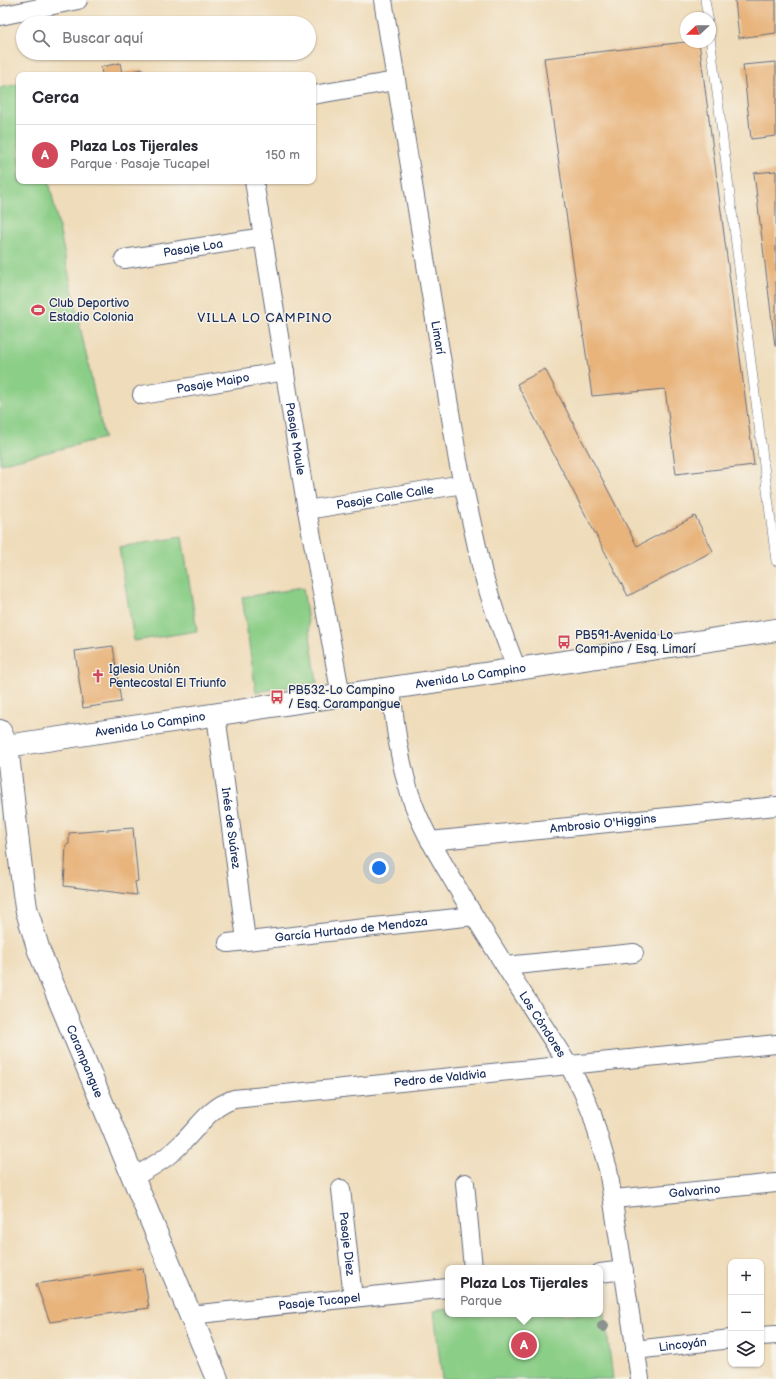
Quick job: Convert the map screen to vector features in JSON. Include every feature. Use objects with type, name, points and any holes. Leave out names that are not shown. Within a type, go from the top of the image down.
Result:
[{"type":"main road","name":"Avenida Lo Campino","points":[[2,741],[216,715],[776,630]]},
{"type":"main road","name":"Carampangue","points":[[2,741],[26,908],[31,928],[39,951],[217,1379]]},
{"type":"street","points":[[1,11],[78,0]]},
{"type":"street","name":"Limarí","points":[[383,0],[395,82],[458,461],[485,581],[517,670]]},
{"type":"street","points":[[316,95],[395,82]]},
{"type":"street","name":"Pasaje Maule","points":[[254,184],[307,510],[341,696]]},
{"type":"street","name":"Pasaje Loa","points":[[124,259],[263,238]]},
{"type":"street","name":"Pasaje Maipo","points":[[142,395],[284,371]]},
{"type":"street","name":"Pasaje Calle Calle","points":[[307,510],[463,484]]},
{"type":"street","name":"Los Cóndores","points":[[391,689],[396,739],[402,767],[412,801],[430,841],[474,916],[569,1066],[582,1090],[598,1133],[608,1169],[614,1199],[640,1379]]},
{"type":"street","name":"Inés de Suárez","points":[[216,715],[246,940]]},
{"type":"street","name":"Ambrosio O'Higgins","points":[[430,841],[776,806]]},
{"type":"street","name":"García Hurtado de Mendoza","points":[[228,943],[474,916]]},
{"type":"street","points":[[506,966],[634,953]]},
{"type":"street","name":"Pedro de Valdivia","points":[[133,1177],[148,1170],[163,1160],[184,1142],[214,1109],[234,1099],[776,1044]]},
{"type":"street","points":[[465,1183],[473,1265]]},
{"type":"street","name":"Galvarino","points":[[614,1199],[776,1183]]},
{"type":"street","name":"Pasaje Diez","points":[[341,1189],[353,1298]]},
{"type":"street","points":[[603,1272],[624,1270]]},
{"type":"street","name":"Pasaje Tucapel","points":[[190,1315],[445,1288]]},
{"type":"street","points":[[764,1336],[776,1335]]},
{"type":"street","name":"Lincoyán","points":[[635,1350],[728,1340]]},
{"type":"lane","points":[[705,0],[707,12]]},
{"type":"lane","points":[[711,48],[776,561]]},
{"type":"green space","name":"Club Deportivo Estadio Colonia","points":[[16,85],[16,184],[50,184],[104,438],[0,464],[0,88]]},
{"type":"green space","points":[[182,537],[197,631],[134,641],[119,547]]},
{"type":"green space","points":[[303,588],[317,683],[256,692],[242,597]]},
{"type":"green space","points":[[603,1299],[613,1379],[442,1379],[434,1311],[445,1309],[445,1317],[603,1317]]},
{"type":"building","points":[[735,0],[776,0],[776,33],[739,38]]},
{"type":"building","points":[[680,43],[680,48],[700,48],[754,465],[676,474],[665,389],[592,396],[544,58]]},
{"type":"building","points":[[776,62],[776,136],[751,139],[743,65]]},
{"type":"building","points":[[120,63],[122,72],[102,72],[101,67]]},
{"type":"building","points":[[143,69],[144,72],[127,72]]},
{"type":"building","points":[[776,171],[776,346],[775,346],[754,173]]},
{"type":"building","points":[[545,369],[637,546],[695,516],[713,551],[628,596],[517,384]]},
{"type":"building","name":"Iglesia Unión Pentecostal El Triunfo","points":[[113,646],[121,702],[83,708],[75,651]]},
{"type":"building","points":[[133,828],[138,881],[135,882],[137,895],[64,886],[66,845],[69,844],[69,833]]},
{"type":"building","points":[[143,1268],[149,1308],[50,1322],[36,1284]]},
{"type":"place","name":"Club Deportivo Estadio Colonia","points":[[38,310]]},
{"type":"place","name":"PB591-Avenida Lo Campino / Esq. Limarí","points":[[564,642]]},
{"type":"place","name":"Iglesia Unión Pentecostal El Triunfo","points":[[98,676]]},
{"type":"place","name":"PB532-Lo Campino / Esq. Carampangue","points":[[277,697]]},
{"type":"place","name":"Plaza Los Tijerales","points":[[524,1345]]},
{"type":"district","name":"VILLA LO CAMPINO","points":[[265,318]]}]
